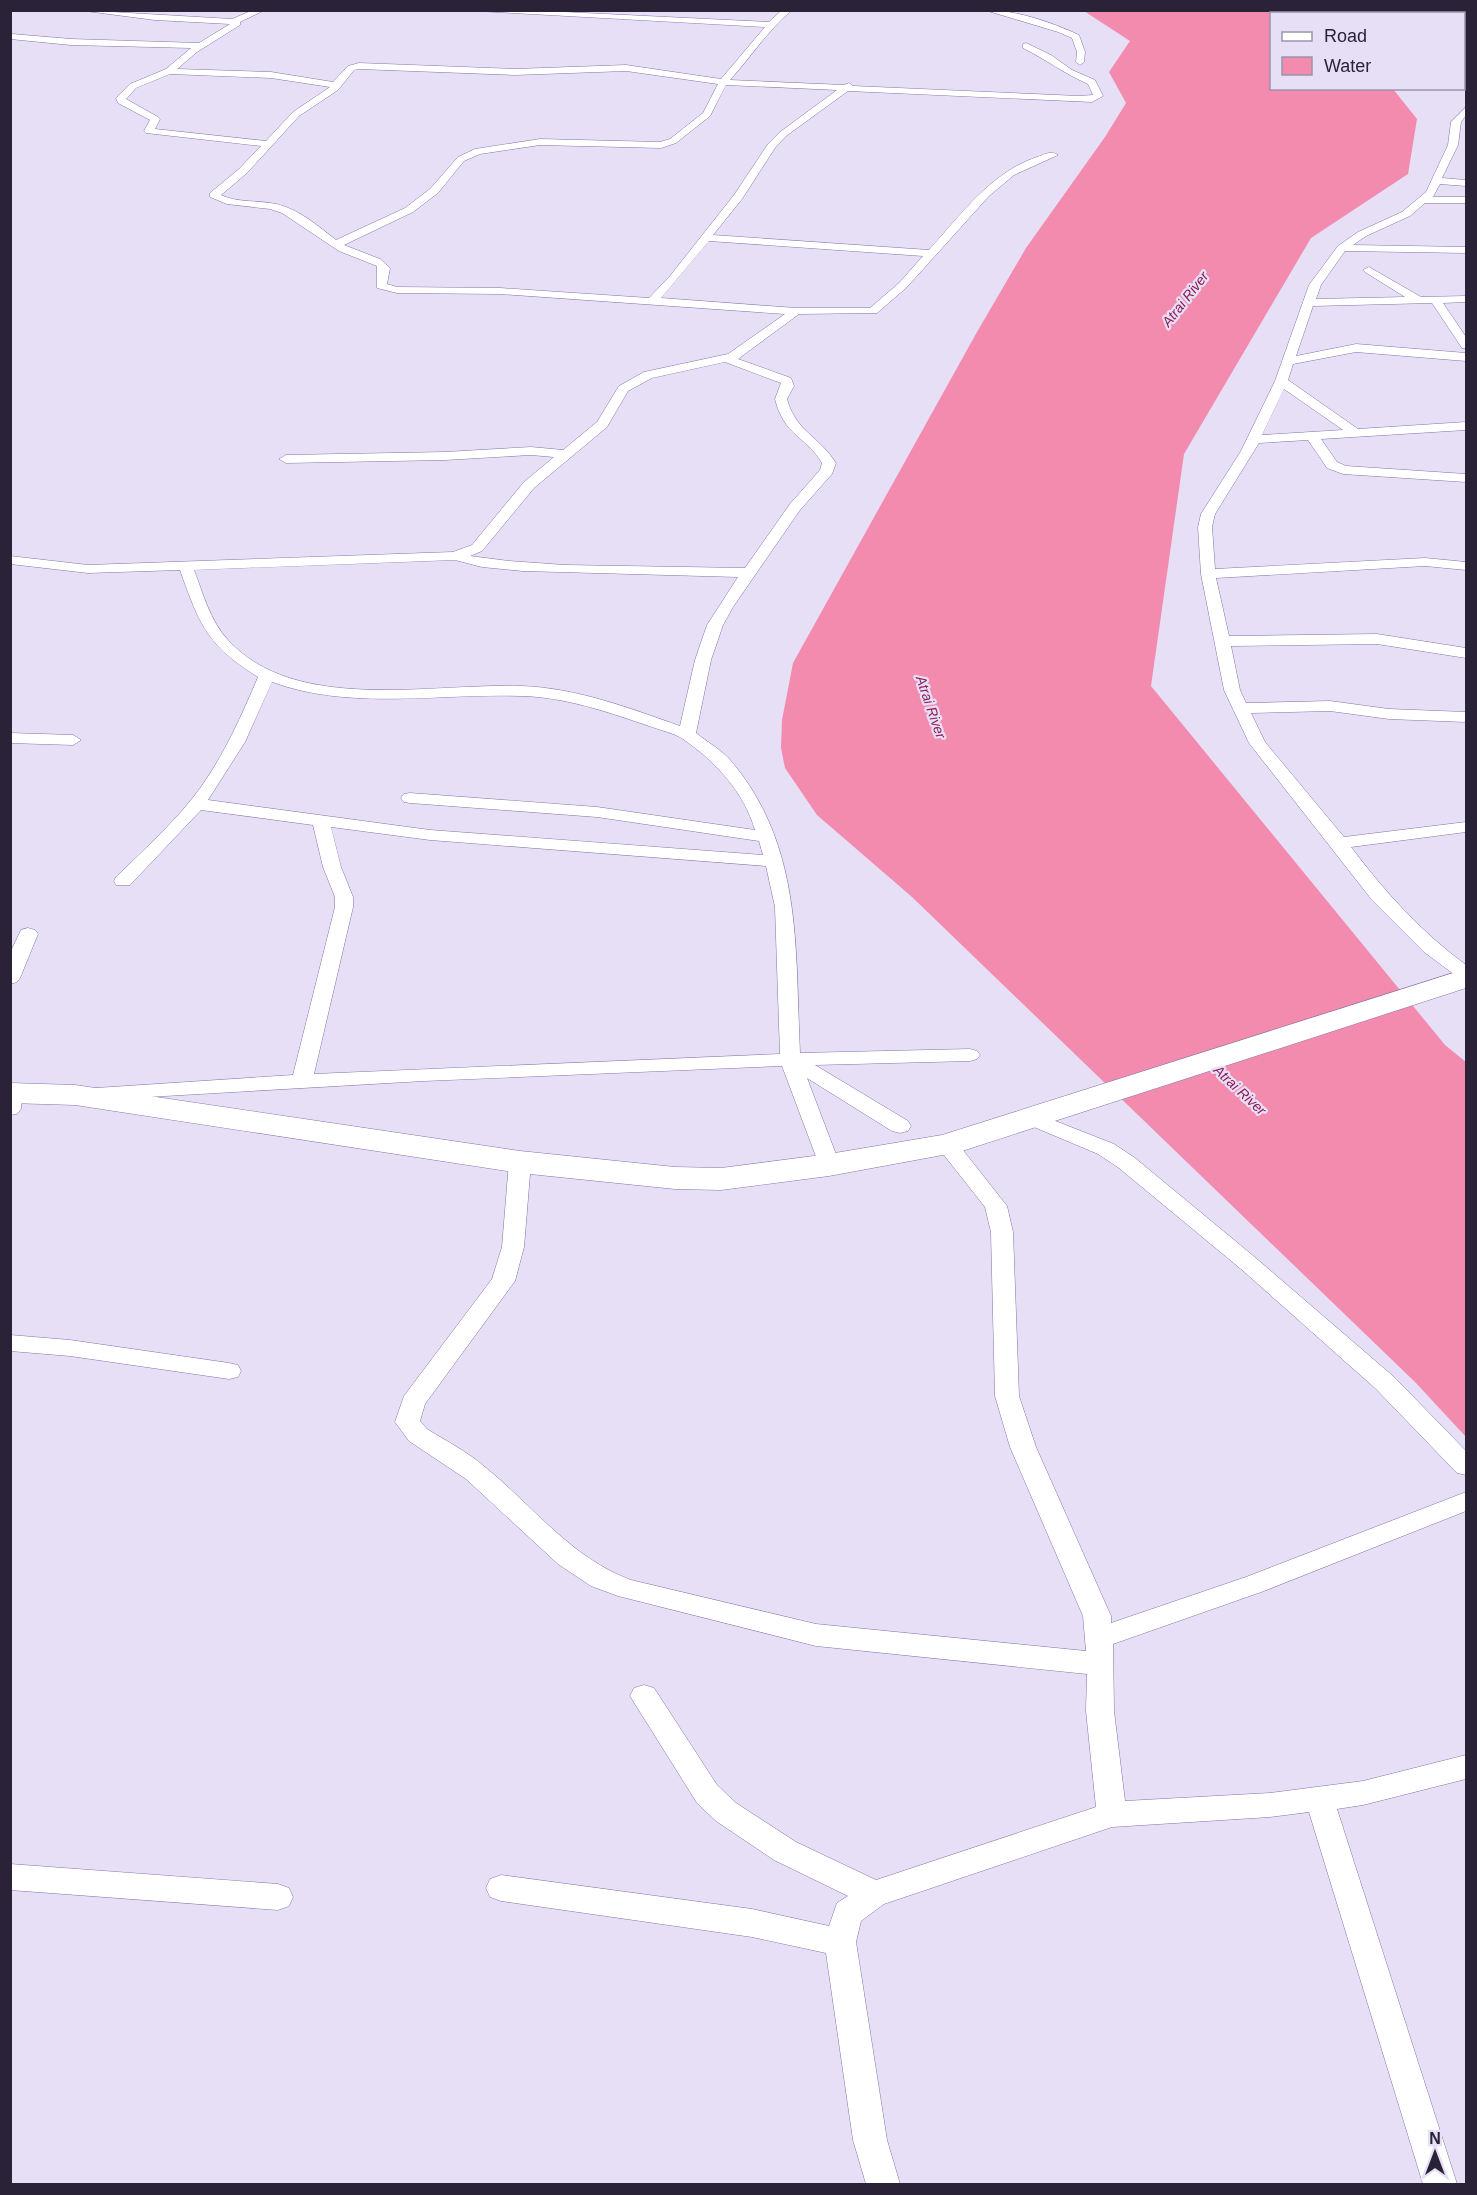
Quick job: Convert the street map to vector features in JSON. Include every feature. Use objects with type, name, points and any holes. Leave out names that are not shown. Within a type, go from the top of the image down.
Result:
[{"type":"main road","points":[[11,1098],[75,1095],[520,1161],[675,1178],[722,1179],[829,1165],[947,1145],[1467,976]]},
{"type":"street","points":[[82,10],[155,18],[235,21],[261,10]]},
{"type":"street","points":[[463,10],[770,25]]},
{"type":"street","points":[[336,244],[409,210],[435,191],[461,159],[478,151],[540,142],[641,145],[668,143],[707,114],[723,82],[754,48],[777,17],[788,10]]},
{"type":"street","points":[[989,10],[1053,28],[1076,38],[1081,52],[1080,62]]},
{"type":"street","points":[[235,21],[237,25],[201,46],[169,71],[133,86],[121,98],[121,101],[155,119],[149,131],[269,144]]},
{"type":"street","points":[[577,24],[607,27]]},
{"type":"street","points":[[695,32],[735,24]]},
{"type":"street","points":[[12,37],[83,43],[201,46]]},
{"type":"street","points":[[1026,46],[1048,57],[1069,72],[1092,82],[1098,96],[1092,99],[1079,99],[849,86],[723,82],[626,68],[515,72],[363,66],[351,68],[329,93],[296,114],[269,144],[214,195],[220,200],[263,204],[285,210],[336,244],[383,266],[381,286],[391,289],[500,291],[796,311],[873,311],[903,285],[985,194],[1029,163],[1053,155]]},
{"type":"street","points":[[169,71],[271,75],[335,86]]},
{"type":"street","points":[[652,301],[738,197],[771,146],[783,134],[849,86]]},
{"type":"street","points":[[1467,110],[1437,181],[1425,200],[1406,214],[1362,234],[1342,248],[1315,285],[1281,381],[1254,439],[1208,514],[1205,527],[1209,574],[1232,690],[1257,743],[1379,896],[1431,948],[1467,976]]},
{"type":"street","points":[[1437,181],[1467,183]]},
{"type":"street","points":[[1425,200],[1467,200]]},
{"type":"street","points":[[706,238],[931,253]]},
{"type":"street","points":[[1342,248],[1467,250]]},
{"type":"street","points":[[1369,270],[1418,300]]},
{"type":"street","points":[[1307,303],[1467,299]]},
{"type":"street","points":[[1435,300],[1463,333],[1467,345]]},
{"type":"street","points":[[10,560],[88,568],[186,567],[455,556],[477,548],[529,485],[602,423],[623,389],[648,375],[727,359],[754,343],[796,311]]},
{"type":"street","points":[[1288,361],[1356,348],[1467,357]]},
{"type":"street","points":[[687,734],[709,639],[725,607],[795,507],[827,471],[829,463],[816,447],[790,423],[782,399],[788,386],[787,381],[727,359]]},
{"type":"street","points":[[1281,381],[1356,433]]},
{"type":"street","points":[[1254,439],[1467,426]]},
{"type":"street","points":[[1312,436],[1332,465],[1342,470],[1467,478]]},
{"type":"street","points":[[286,459],[445,456],[531,451],[567,454]]},
{"type":"street","points":[[455,556],[474,562],[520,567],[621,572],[750,573]]},
{"type":"street","points":[[1209,574],[1425,562],[1467,566]]},
{"type":"street","points":[[186,567],[202,611],[220,641],[236,656],[267,675],[317,688],[371,694],[506,691],[546,693],[595,702],[687,734],[724,763],[752,801],[774,861],[784,907],[790,1059],[829,1165]]},
{"type":"street","points":[[1222,641],[1377,639],[1467,653]]},
{"type":"street","points":[[123,881],[196,804],[213,781],[249,720],[267,675]]},
{"type":"street","points":[[1241,708],[1330,706],[1389,714],[1467,717]]},
{"type":"street","points":[[10,738],[73,740]]},
{"type":"street","points":[[410,798],[597,813],[767,837]]},
{"type":"street","points":[[196,804],[321,822],[514,843],[774,861]]},
{"type":"street","points":[[302,1080],[344,907],[344,897],[332,867],[321,822]]},
{"type":"street","points":[[1339,843],[1467,827]]},
{"type":"street","points":[[10,978],[28,934]]},
{"type":"street","points":[[75,1095],[302,1080],[790,1059],[970,1055]]},
{"type":"street","points":[[790,1059],[900,1126]]},
{"type":"street","points":[[1036,1115],[1106,1149],[1127,1163],[1249,1264],[1385,1383],[1467,1466]]},
{"type":"street","points":[[947,1145],[996,1206],[1002,1232],[1008,1396],[1023,1447],[1097,1616],[1100,1651],[1100,1711],[1112,1814]]},
{"type":"street","points":[[520,1161],[513,1247],[503,1281],[414,1402],[408,1422],[418,1435],[475,1472],[567,1557],[600,1579],[627,1589],[816,1635],[1100,1651],[1255,1584],[1467,1501]]},
{"type":"street","points":[[10,1343],[70,1348],[229,1371]]},
{"type":"street","points":[[644,1696],[707,1794],[726,1812],[785,1851],[874,1894]]},
{"type":"street","points":[[884,2184],[870,2140],[840,1942],[849,1913],[874,1894],[1112,1814],[1269,1805],[1363,1793],[1467,1767]]},
{"type":"street","points":[[1319,1798],[1440,2184]]},
{"type":"street","points":[[10,1877],[278,1897]]},
{"type":"street","points":[[501,1888],[752,1923],[840,1942]]},
{"type":"water","name":"Atrai River","points":[[1084,11],[1304,11],[1306,12],[1270,12],[1270,90],[1394,90],[1417,119],[1408,174],[1311,238],[1184,454],[1151,686],[1445,1045],[1466,1062],[1466,1437],[1416,1383],[912,897],[817,815],[785,768],[781,748],[782,720],[793,663],[1026,248],[1105,137],[1126,103],[1109,72],[1130,41]]}]
